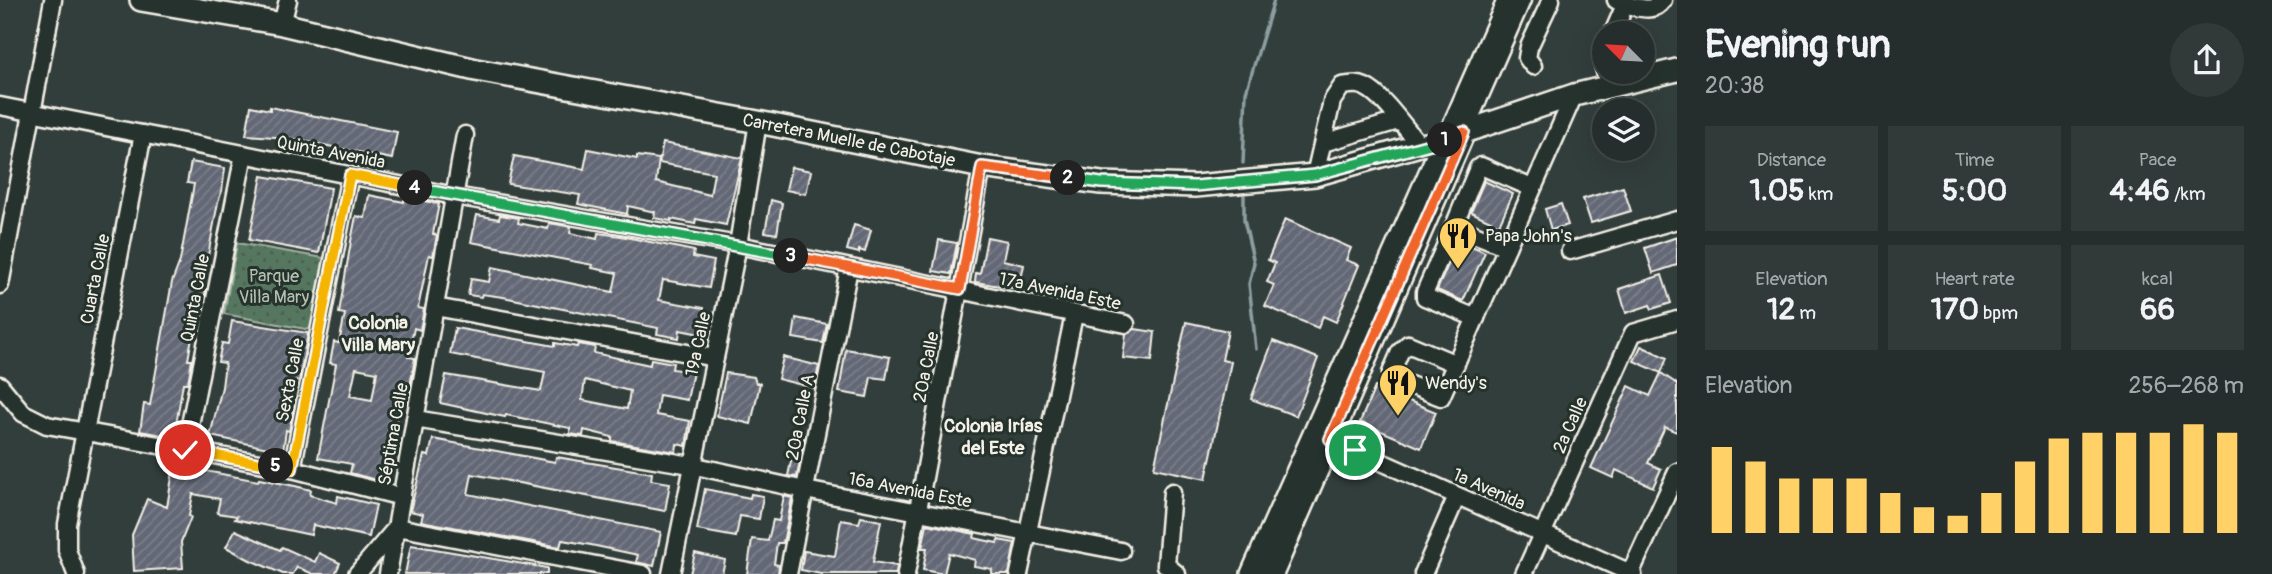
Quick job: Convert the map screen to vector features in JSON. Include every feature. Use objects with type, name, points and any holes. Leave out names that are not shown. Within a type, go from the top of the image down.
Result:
[{"type":"main road","name":"Carretera Muelle de Cabotaje","points":[[141,0],[176,3],[282,24],[476,70],[982,167],[1101,183],[1195,186],[1315,175],[1420,145],[1444,141],[1574,95],[1677,70]]},
{"type":"main road","points":[[1272,574],[1464,132]]},
{"type":"main road","points":[[1252,574],[1444,141]]},
{"type":"street","points":[[0,285],[6,211],[31,112],[53,0]]},
{"type":"street","points":[[282,24],[288,0]]},
{"type":"street","points":[[1444,141],[1506,0]]},
{"type":"street","points":[[1464,132],[1522,0]]},
{"type":"street","points":[[1533,66],[1527,58],[1529,47],[1551,0]]},
{"type":"street","points":[[1616,21],[1621,2],[1648,9],[1659,6],[1663,0]]},
{"type":"street","points":[[1315,175],[1332,101],[1342,86],[1364,86],[1380,99],[1420,145]]},
{"type":"street","points":[[1456,364],[1574,95]]},
{"type":"street","name":"Quinta Avenida","points":[[0,106],[454,196],[738,245]]},
{"type":"street","points":[[1324,143],[1398,121]]},
{"type":"street","name":"19a Calle","points":[[671,574],[738,245],[758,122]]},
{"type":"street","name":"Cuarta Calle","points":[[76,574],[67,550],[68,524],[143,134]]},
{"type":"street","name":"Séptima Calle","points":[[388,574],[465,135]]},
{"type":"street","name":"Quinta Calle","points":[[185,450],[244,154]]},
{"type":"street","points":[[1476,318],[1425,297],[1425,292],[1478,168],[1481,166],[1532,188]]},
{"type":"street","name":"20a Calle","points":[[906,574],[982,167]]},
{"type":"street","name":"Sexta Calle","points":[[292,469],[350,175]]},
{"type":"street","points":[[1570,251],[1677,220]]},
{"type":"street","points":[[1454,226],[1507,247]]},
{"type":"street","name":"17a Avenida Este","points":[[738,245],[1126,324]]},
{"type":"street","name":"20a Calle A","points":[[788,574],[849,268]]},
{"type":"street","points":[[435,307],[715,358]]},
{"type":"street","points":[[1020,574],[1074,315]]},
{"type":"street","name":"2a Calle","points":[[1524,574],[1633,333],[1677,320]]},
{"type":"street","points":[[0,385],[23,413],[47,425],[292,469],[402,496]]},
{"type":"street","name":"16a Avenida Este","points":[[415,419],[691,466],[1121,551]]},
{"type":"street","name":"1a Avenida","points":[[1330,439],[1631,574]]},
{"type":"street","points":[[1631,574],[1677,472]]},
{"type":"street","points":[[1172,492],[1166,565],[1177,574]]},
{"type":"street","points":[[1423,574],[1458,496]]},
{"type":"street","points":[[357,574],[397,527],[643,574]]},
{"type":"green space","name":"Parque Villa Mary","points":[[237,243],[324,258],[311,330],[224,314]]},
{"type":"building","points":[[251,106],[270,110],[270,107],[397,132],[392,159],[289,138],[246,135]]},
{"type":"building","points":[[663,143],[742,158],[726,225],[696,219],[695,224],[654,218],[655,212],[628,206],[627,214],[578,204],[580,195],[508,184],[514,156],[584,169],[588,149],[637,159],[637,156],[659,159],[656,182],[710,195],[714,173],[659,163]]},
{"type":"building","points":[[191,162],[225,168],[202,288],[206,289],[202,312],[198,311],[193,331],[188,360],[192,360],[188,383],[183,383],[174,437],[140,431],[144,404],[150,405],[172,282],[180,261],[194,184],[187,183]]},
{"type":"building","points":[[791,167],[811,171],[806,194],[786,190]]},
{"type":"building","points":[[262,176],[331,188],[319,253],[249,240]]},
{"type":"building","points":[[1484,181],[1513,194],[1499,225],[1471,212]]},
{"type":"building","points":[[1623,187],[1631,211],[1591,223],[1583,199]]},
{"type":"building","points":[[369,195],[404,202],[405,197],[439,204],[433,234],[437,235],[433,256],[429,255],[418,308],[424,309],[420,330],[414,328],[408,357],[415,358],[407,404],[400,403],[386,468],[383,468],[380,481],[350,473],[352,464],[318,458],[336,364],[330,363],[334,342],[339,343],[345,314],[339,313],[351,241],[356,216],[365,218]],"holes":[[[356,368],[377,372],[372,400],[350,396]]]},
{"type":"building","points":[[771,200],[782,203],[777,234],[765,232]]},
{"type":"building","points":[[1561,204],[1568,225],[1551,230],[1545,209]]},
{"type":"building","points":[[477,215],[499,219],[500,215],[519,218],[518,223],[548,229],[549,223],[571,227],[570,233],[597,239],[598,233],[621,236],[694,251],[693,257],[714,261],[709,288],[663,280],[659,300],[704,308],[700,334],[680,330],[679,338],[657,334],[658,328],[503,297],[468,295],[471,279],[489,282],[492,267],[613,292],[617,273],[592,268],[593,265],[471,242]]},
{"type":"building","points":[[1285,219],[1351,248],[1346,260],[1359,265],[1336,322],[1323,316],[1318,328],[1265,306],[1274,285],[1267,282],[1275,263],[1268,260]]},
{"type":"building","points":[[854,225],[871,230],[865,252],[847,250]]},
{"type":"building","points":[[987,237],[1007,241],[1003,260],[1024,265],[1019,289],[975,282],[976,273],[980,274]]},
{"type":"building","points":[[1677,237],[1677,265],[1653,273],[1645,248]]},
{"type":"building","points":[[939,240],[957,243],[951,274],[933,271]]},
{"type":"building","name":"Papa John's","points":[[1459,240],[1485,252],[1463,301],[1437,290]]},
{"type":"building","points":[[1662,275],[1671,303],[1652,309],[1650,305],[1626,313],[1619,289]]},
{"type":"building","points":[[796,318],[827,324],[823,343],[793,338]]},
{"type":"building","points":[[232,321],[308,333],[299,381],[295,381],[289,407],[293,407],[292,417],[289,431],[286,430],[283,451],[210,436],[225,363],[218,362],[222,343],[228,344]]},
{"type":"building","points":[[1186,322],[1228,331],[1222,360],[1231,362],[1206,479],[1154,468]]},
{"type":"building","points":[[455,328],[555,346],[555,343],[577,347],[578,344],[590,346],[595,347],[594,353],[650,365],[651,359],[673,363],[672,369],[693,372],[687,400],[659,395],[656,415],[690,421],[686,446],[677,444],[676,452],[612,441],[612,437],[584,430],[583,436],[570,434],[570,428],[440,403],[446,375],[541,391],[545,372],[450,354]],"holes":[[[585,380],[630,391],[627,409],[582,400]]]},
{"type":"building","points":[[1135,329],[1155,332],[1152,361],[1123,358],[1126,334]]},
{"type":"building","points":[[1273,341],[1318,358],[1296,416],[1251,399]]},
{"type":"building","points":[[1641,346],[1667,358],[1661,373],[1634,361]]},
{"type":"building","points":[[846,349],[890,357],[886,379],[871,377],[867,397],[839,392]]},
{"type":"building","points":[[783,357],[819,366],[814,388],[778,379]]},
{"type":"building","points":[[726,373],[754,377],[756,383],[760,383],[751,424],[717,416]]},
{"type":"building","points":[[1661,373],[1677,384],[1677,432],[1665,427],[1648,463],[1661,469],[1653,487],[1616,470],[1613,478],[1591,468],[1629,386],[1650,396]]},
{"type":"building","name":"Wendy's","points":[[1375,387],[1436,412],[1421,448],[1360,422]]},
{"type":"building","points":[[796,437],[804,438],[797,477],[788,476]]},
{"type":"building","points":[[433,439],[555,462],[556,457],[652,473],[651,480],[670,483],[665,511],[472,474],[468,494],[661,532],[654,566],[636,562],[638,555],[591,545],[562,540],[560,547],[421,521],[423,514],[410,511],[424,455],[429,456]]},
{"type":"building","points":[[174,465],[295,486],[311,490],[310,495],[337,503],[338,496],[376,505],[369,537],[313,525],[311,535],[235,519],[237,516],[217,513],[220,499],[193,494],[191,517],[181,542],[183,568],[134,571],[132,535],[147,499],[167,507]]},
{"type":"building","points":[[705,489],[750,498],[751,494],[763,496],[759,519],[740,516],[736,537],[697,530]]},
{"type":"building","points":[[784,496],[792,498],[783,543],[777,543],[774,564],[779,565],[778,574],[747,574],[752,539],[768,541],[773,520],[779,521]]},
{"type":"building","points":[[861,517],[881,521],[873,562],[897,566],[896,574],[821,574],[801,570],[804,551],[835,556],[841,520],[859,523]]},
{"type":"building","points":[[927,524],[975,534],[974,538],[997,543],[998,540],[1015,543],[1009,574],[991,574],[992,569],[974,566],[975,560],[949,553],[944,574],[923,570],[927,548],[922,548]]},
{"type":"building","points":[[235,530],[315,562],[319,553],[340,563],[335,574],[313,574],[297,567],[293,574],[283,574],[226,547]]},
{"type":"building","points":[[411,545],[547,568],[547,574],[405,574]]},
{"type":"building","points":[[695,553],[725,560],[722,574],[690,574]]},
{"type":"waterway","points":[[1243,163],[1246,92],[1274,0]]},
{"type":"waterway","points":[[1244,196],[1244,220],[1254,263],[1249,284],[1256,349]]},
{"type":"place","name":"Papa John's","points":[[1458,270]]},
{"type":"place","name":"Wendy's","points":[[1398,417]]},
{"type":"district","name":"Colonia Villa Mary","points":[[378,333]]},
{"type":"district","name":"Colonia Irías del Este","points":[[993,436]]},
{"type":"route","points":[[185,450],[292,469],[350,175],[454,196],[738,245],[960,289],[982,167],[1101,183],[1195,186],[1315,175],[1420,145],[1444,141],[1464,132],[1330,439],[1355,450]]}]
